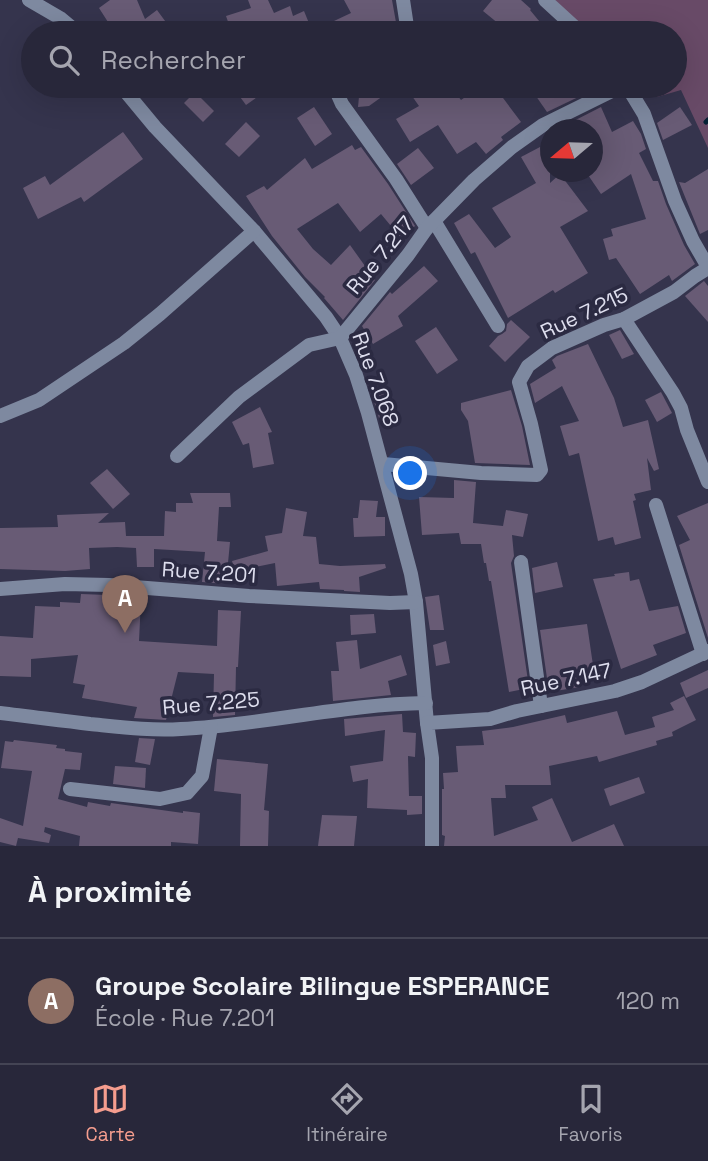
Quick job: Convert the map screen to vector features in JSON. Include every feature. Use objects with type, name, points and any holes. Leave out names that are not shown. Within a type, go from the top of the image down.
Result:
[{"type":"street","points":[[29,0],[64,21]]},
{"type":"street","points":[[403,0],[406,21]]},
{"type":"street","points":[[545,0],[568,21]]},
{"type":"street","name":"Rue 7.068","points":[[130,98],[254,231],[326,317],[340,338],[356,375],[383,464],[416,602],[432,758],[432,846]]},
{"type":"street","points":[[339,98],[431,225],[498,326]]},
{"type":"street","name":"Rue 7.217","points":[[340,338],[431,225],[474,180],[512,147],[543,125],[598,98]]},
{"type":"street","points":[[634,98],[644,114],[675,201],[708,267]]},
{"type":"street","points":[[0,416],[39,400],[124,344],[254,231]]},
{"type":"street","name":"Rue 7.215","points":[[383,464],[537,475],[541,470],[519,382],[528,366],[552,348],[604,325],[624,320],[674,292],[708,267]]},
{"type":"street","points":[[624,320],[681,408],[708,482]]},
{"type":"street","points":[[177,456],[239,397],[309,345],[340,338]]},
{"type":"street","points":[[656,505],[706,652]]},
{"type":"street","points":[[521,562],[541,706]]},
{"type":"street","name":"Rue 7.201","points":[[0,589],[65,584],[108,585],[248,596],[416,602]]},
{"type":"street","name":"Rue 7.147","points":[[427,723],[489,719],[615,691],[642,682],[706,652]]},
{"type":"street","name":"Rue 7.225","points":[[0,713],[136,729],[178,730],[340,710],[426,704]]},
{"type":"street","points":[[70,789],[160,799],[187,793],[202,776],[211,727]]},
{"type":"shaded area","points":[[555,0],[708,0],[708,148],[685,98],[687,98],[687,21],[573,21]]},
{"type":"building","points":[[110,0],[137,0],[145,19],[157,10],[165,21],[107,21],[99,8]]},
{"type":"building","points":[[248,0],[268,0],[274,13],[290,6],[293,16],[304,11],[308,21],[228,21],[226,16],[251,8]]},
{"type":"building","points":[[344,0],[392,0],[396,21],[334,21],[351,13]]},
{"type":"building","points":[[492,0],[521,0],[539,21],[495,21],[483,11]]},
{"type":"building","points":[[189,98],[201,98],[214,111],[203,122],[184,103]]},
{"type":"building","points":[[241,98],[256,98],[246,105]]},
{"type":"building","points":[[359,98],[380,98],[369,106],[358,107]]},
{"type":"building","points":[[413,98],[503,98],[521,122],[501,137],[503,140],[486,154],[476,142],[457,154],[438,125],[410,142],[396,119],[419,106]]},
{"type":"building","points":[[537,98],[576,98],[547,112]]},
{"type":"building","points":[[314,107],[332,134],[315,146],[297,118]]},
{"type":"building","points":[[601,107],[612,132],[633,121],[641,134],[646,149],[639,153],[653,181],[658,181],[684,245],[695,264],[672,281],[669,275],[640,294],[616,258],[609,260],[603,239],[613,236],[611,229],[646,219],[631,174],[601,194],[593,182],[603,182],[603,119],[578,119]]},
{"type":"building","points":[[680,107],[692,125],[663,140],[657,123]]},
{"type":"building","points":[[246,122],[260,136],[239,157],[225,144]]},
{"type":"building","points":[[123,132],[143,159],[84,202],[81,197],[38,219],[23,188],[45,176],[50,185]]},
{"type":"building","points":[[352,145],[355,150],[361,147],[415,226],[401,238],[381,214],[360,232],[338,203],[297,229],[313,249],[331,265],[350,245],[365,266],[361,269],[375,280],[343,320],[272,236],[246,196],[264,186],[267,190],[305,158],[312,169]]},
{"type":"building","points":[[540,147],[540,182],[566,182],[588,211],[560,227],[588,273],[555,293],[553,290],[508,318],[475,252],[471,254],[454,223],[469,214],[495,248],[511,237],[492,208],[536,183],[521,157]]},
{"type":"building","points":[[418,148],[434,168],[411,185],[397,164]]},
{"type":"building","points":[[708,169],[708,230],[700,234],[679,182],[685,183]]},
{"type":"building","points":[[424,266],[438,281],[398,316],[403,326],[373,344],[362,326],[390,292],[392,294]]},
{"type":"building","points":[[704,281],[708,286],[708,322],[685,296]]},
{"type":"building","points":[[511,320],[530,337],[505,362],[489,346],[506,331]]},
{"type":"building","points":[[436,327],[458,360],[437,374],[415,341]]},
{"type":"building","points":[[620,330],[634,354],[622,359],[609,335]]},
{"type":"building","points":[[588,344],[614,398],[623,427],[648,420],[659,469],[654,471],[647,458],[651,490],[634,494],[641,538],[615,545],[613,537],[598,541],[579,453],[569,456],[560,426],[579,421],[562,386],[535,403],[530,384],[556,368],[552,360],[557,356]]},
{"type":"building","points":[[385,390],[392,414],[379,418],[372,394]]},
{"type":"building","points":[[511,390],[530,465],[475,463],[468,421],[461,410],[461,403]]},
{"type":"building","points":[[661,392],[672,413],[657,422],[645,400]]},
{"type":"building","points":[[260,407],[272,432],[268,433],[274,464],[253,468],[249,443],[243,445],[232,422]]},
{"type":"building","points":[[107,469],[130,494],[113,509],[90,483]]},
{"type":"building","points":[[454,480],[476,482],[473,523],[503,526],[506,510],[528,514],[523,537],[512,535],[514,556],[511,563],[529,688],[509,692],[491,581],[481,544],[461,544],[459,533],[422,535],[419,497],[454,498]]},
{"type":"building","points":[[190,493],[230,493],[231,507],[219,507],[217,541],[230,542],[226,584],[202,582],[205,552],[154,549],[154,567],[137,567],[136,548],[89,548],[90,569],[0,569],[0,528],[58,527],[57,515],[109,513],[98,523],[125,522],[126,536],[164,536],[165,511],[176,512],[176,503],[193,503]]},
{"type":"building","points":[[360,500],[378,501],[376,517],[385,517],[385,536],[354,537],[353,518],[358,518]]},
{"type":"building","points":[[708,503],[708,638],[679,545],[690,540],[677,516]]},
{"type":"building","points":[[286,508],[307,512],[303,536],[316,537],[319,564],[385,564],[386,568],[359,577],[360,592],[320,589],[319,582],[277,586],[275,563],[235,571],[232,561],[268,551],[265,536],[282,533]]},
{"type":"building","points":[[557,562],[563,587],[535,593],[532,568]]},
{"type":"building","points":[[629,572],[630,581],[639,579],[649,611],[678,606],[686,633],[653,645],[657,655],[621,669],[593,579]]},
{"type":"building","points":[[81,594],[107,595],[107,599],[141,600],[139,641],[217,646],[218,610],[241,611],[235,715],[213,717],[214,674],[178,672],[166,720],[134,718],[137,707],[82,698],[85,685],[73,683],[78,655],[31,659],[31,677],[0,676],[0,636],[33,638],[35,606],[60,607],[60,602],[80,603]]},
{"type":"building","points":[[439,595],[444,630],[430,630],[425,597]]},
{"type":"building","points":[[374,614],[376,633],[351,635],[350,615]]},
{"type":"building","points":[[587,624],[595,679],[579,681],[580,687],[549,692],[540,630]]},
{"type":"building","points":[[357,640],[360,669],[401,655],[407,675],[388,681],[391,695],[333,701],[331,671],[339,671],[336,642]]},
{"type":"building","points":[[446,641],[450,663],[436,666],[433,645]]},
{"type":"building","points":[[708,670],[708,688],[686,698],[680,683]]},
{"type":"building","points":[[684,696],[696,720],[672,732],[673,736],[656,741],[657,745],[599,762],[597,756],[549,766],[551,785],[505,785],[506,798],[491,798],[494,836],[538,820],[532,807],[552,798],[572,842],[614,824],[624,846],[444,846],[443,773],[458,772],[456,746],[484,745],[482,731],[565,715],[567,723],[617,711],[625,735],[655,727],[652,717],[674,710],[670,703]]},
{"type":"building","points":[[402,714],[403,732],[416,733],[415,757],[408,756],[409,796],[422,796],[422,814],[407,815],[407,810],[367,808],[368,779],[353,782],[350,766],[383,761],[385,730],[345,736],[344,719]]},
{"type":"building","points":[[139,738],[155,739],[150,765],[135,762]]},
{"type":"building","points":[[5,741],[57,745],[56,748],[65,751],[82,753],[80,770],[65,769],[58,799],[87,807],[88,802],[110,806],[111,803],[200,813],[198,844],[171,842],[171,846],[79,846],[80,836],[45,827],[44,832],[51,835],[49,843],[18,838],[16,846],[0,842],[0,818],[23,826],[32,771],[1,768]]},
{"type":"building","points":[[217,759],[268,764],[264,810],[269,811],[268,846],[240,846],[241,794],[214,791]]},
{"type":"building","points":[[115,766],[146,768],[145,788],[113,784]]},
{"type":"building","points":[[639,777],[645,793],[610,806],[604,789]]},
{"type":"building","points":[[322,815],[357,816],[354,846],[318,846]]},
{"type":"place","name":"Groupe Scolaire Bilingue ESPERANCE","points":[[125,633]]}]
